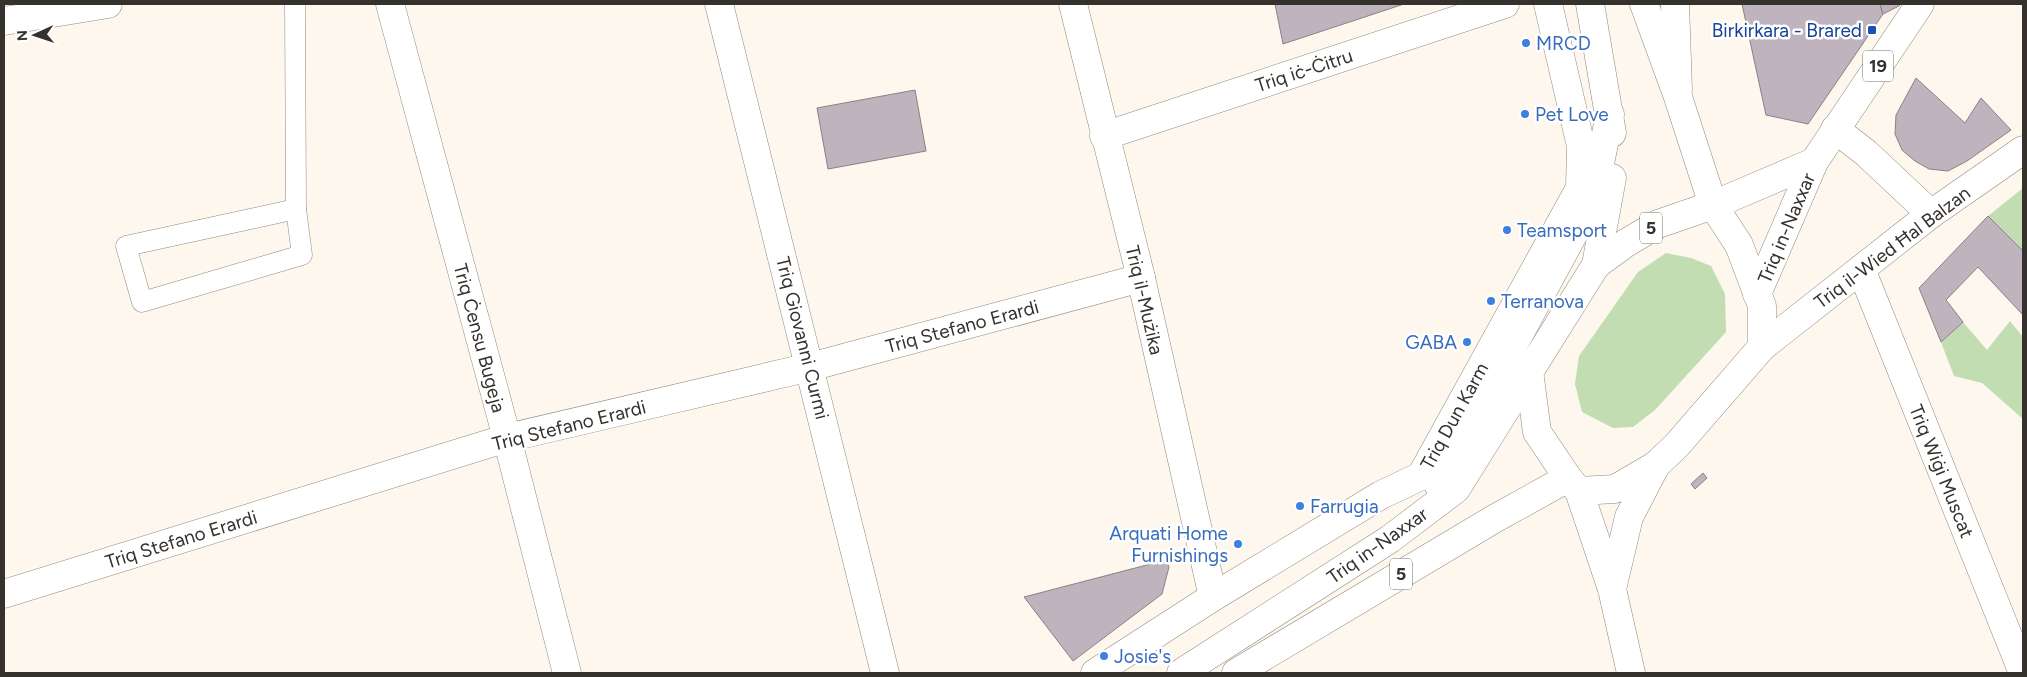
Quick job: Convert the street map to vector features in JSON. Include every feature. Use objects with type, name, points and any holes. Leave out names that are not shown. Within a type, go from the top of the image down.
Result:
[{"type":"main road","points":[[4,21],[108,4]]},
{"type":"main road","name":"Triq Ċensu Bugeja","points":[[390,4],[507,438],[567,673]]},
{"type":"main road","name":"Triq Giovanni Curmi","points":[[719,4],[885,673]]},
{"type":"main road","name":"Triq il-Mużika","points":[[1073,4],[1140,278],[1213,597]]},
{"type":"main road","name":"Triq iċ-Ċitru","points":[[1104,136],[1505,4]]},
{"type":"main road","name":"Triq Dun Karm","points":[[1095,673],[1213,597],[1381,495],[1421,476],[1580,188],[1581,146],[1548,4]]},
{"type":"main road","points":[[1590,4],[1612,130],[1612,184],[1596,265]]},
{"type":"main road","points":[[1644,4],[1678,97],[1713,205]]},
{"type":"main road","points":[[1675,4],[1678,97]]},
{"type":"main road","name":"Triq in-Naxxar","points":[[1757,294],[1814,162],[1920,4]]},
{"type":"main road","points":[[1390,539],[1440,482],[1593,198],[1610,114]]},
{"type":"main road","points":[[1836,129],[1866,153],[1931,214]]},
{"type":"main road","name":"Triq il-Wied Ħal Balzan","points":[[1762,347],[1931,214],[2023,150]]},
{"type":"main road","name":"Triq in-Naxxar","points":[[1181,673],[1390,539],[1456,489],[1596,265],[1626,243],[1658,224],[1713,205],[1814,162]]},
{"type":"main road","name":"Triq in-Naxxar","points":[[1236,673],[1494,519],[1574,485],[1615,489],[1656,465],[1677,445],[1762,347],[1762,306],[1739,245],[1713,205]]},
{"type":"main road","name":"Triq Wiġi Muscat","points":[[1862,269],[2023,673]]},
{"type":"main road","name":"Triq Stefano Erardi","points":[[4,594],[507,438],[810,367],[1140,278]]},
{"type":"main road","points":[[1529,372],[1537,432],[1574,485],[1612,589],[1631,673]]},
{"type":"main road","points":[[1612,589],[1628,517],[1656,465]]},
{"type":"lane","points":[[295,4],[296,209],[302,255],[142,302],[126,246],[296,209]]},
{"type":"green space","points":[[2023,188],[2023,251],[1988,216]]},
{"type":"green space","points":[[1666,253],[1691,258],[1711,266],[1725,294],[1726,332],[1655,410],[1633,427],[1613,428],[1582,412],[1575,384],[1579,356],[1638,272]]},
{"type":"green space","points":[[2010,321],[2023,337],[2023,419],[1982,383],[1954,376],[1941,342],[1963,322],[1987,350]]},
{"type":"building","points":[[1275,4],[1404,4],[1283,44]]},
{"type":"building","points":[[1742,4],[1880,4],[1883,14],[1808,124],[1766,115]]},
{"type":"building","points":[[1880,4],[1900,4],[1883,14]]},
{"type":"building","points":[[1916,78],[1965,123],[1981,98],[2011,130],[1967,161],[1948,171],[1929,169],[1915,161],[1902,150],[1895,134],[1896,115]]},
{"type":"building","points":[[915,90],[926,151],[828,169],[817,108]]},
{"type":"building","points":[[1988,216],[2023,251],[2023,315],[1978,267],[1946,300],[1963,322],[1941,342],[1919,288]]},
{"type":"building","points":[[1703,473],[1707,478],[1695,489],[1691,484]]},
{"type":"building","points":[[1166,560],[1169,567],[1162,594],[1073,661],[1024,597]]},
{"type":"place","name":"Birkirkara - Brared","points":[[1872,30]]},
{"type":"place","name":"MRCD","points":[[1526,43]]},
{"type":"place","name":"Pet Love","points":[[1525,114]]},
{"type":"place","name":"Teamsport","points":[[1507,230]]},
{"type":"place","name":"Terranova","points":[[1491,301]]},
{"type":"place","name":"GABA","points":[[1467,342]]},
{"type":"place","name":"Farrugia","points":[[1300,506]]},
{"type":"place","name":"Arquati Home Furnishings","points":[[1238,544]]},
{"type":"place","name":"Josie's","points":[[1104,656]]}]
